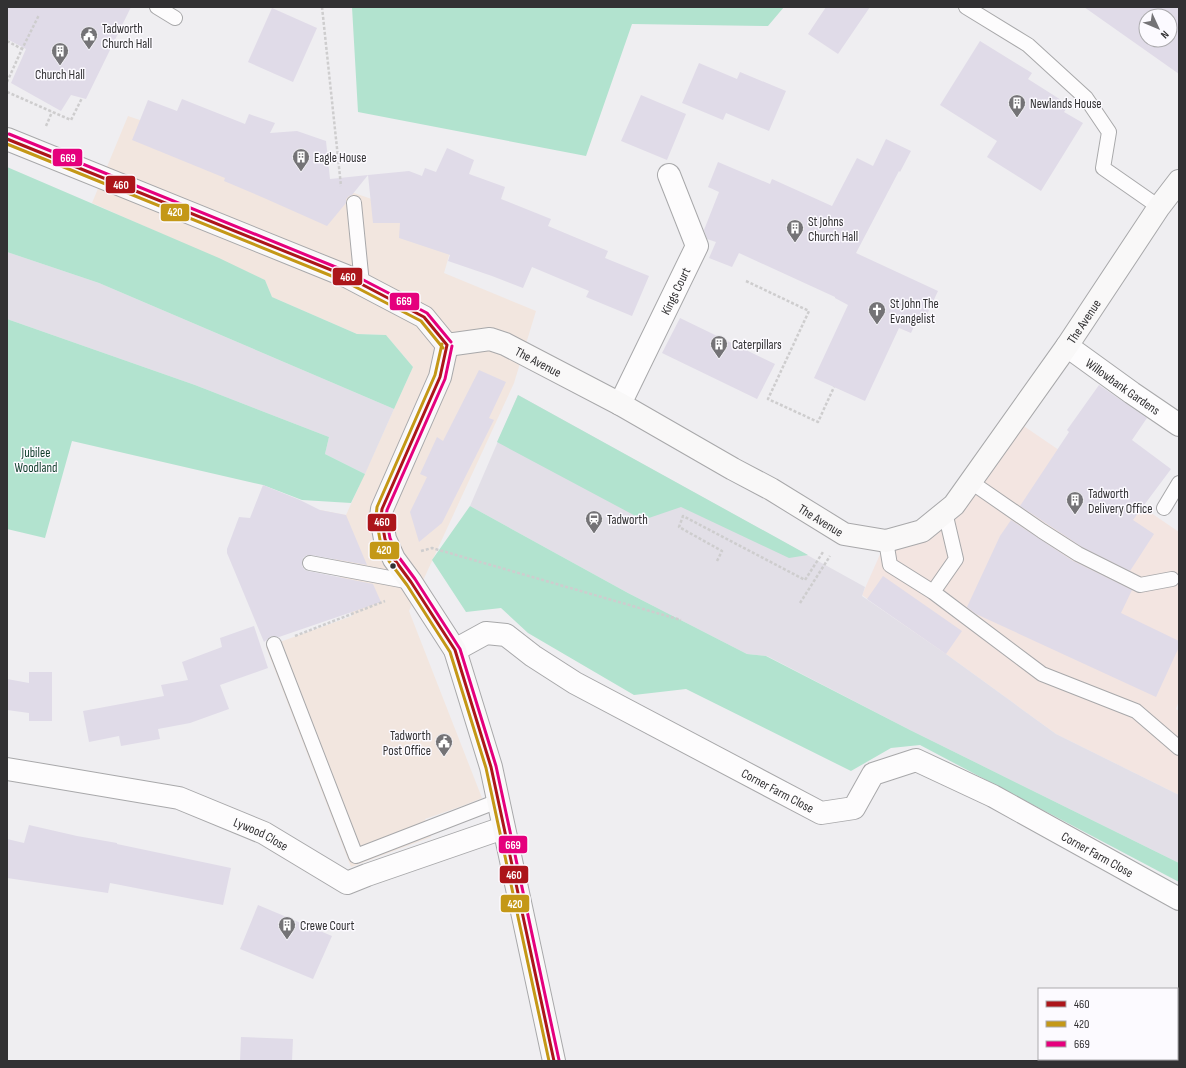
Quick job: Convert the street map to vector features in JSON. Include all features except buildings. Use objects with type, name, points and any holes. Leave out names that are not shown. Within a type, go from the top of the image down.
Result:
[{"type":"main road","points":[[7,138],[346,276],[424,317],[447,345],[440,377],[382,509],[381,516],[385,539],[394,559],[455,650],[491,767],[554,1061]]},
{"type":"main road","name":"The Avenue","points":[[447,345],[490,338],[500,342],[620,404],[771,489],[841,532],[886,541],[922,531],[954,505],[1067,346],[1160,206],[1179,181]]},
{"type":"street","name":"Kings Court","points":[[620,404],[697,246],[669,175]]},
{"type":"street","name":"Willowbank Gardens","points":[[1067,346],[1179,425]]},
{"type":"street","name":"Corner Farm Close","points":[[455,650],[486,633],[506,636],[575,684],[821,813],[854,808],[873,774],[916,760],[993,796],[1179,899]]},
{"type":"street","name":"Lywood Close","points":[[7,769],[178,798],[264,833],[347,883],[367,874],[503,828]]},
{"type":"lane","points":[[157,7],[175,18]]},
{"type":"lane","points":[[966,7],[1028,45],[1086,98],[1109,132],[1103,168],[1160,206]]},
{"type":"lane","points":[[354,203],[362,284]]},
{"type":"lane","points":[[970,482],[1078,554],[1140,585],[1172,579]]},
{"type":"lane","points":[[1164,508],[1179,484]]},
{"type":"lane","points":[[933,592],[956,559],[945,512]]},
{"type":"lane","points":[[886,541],[890,565],[933,592],[1042,674],[1136,711],[1179,748]]},
{"type":"lane","points":[[310,563],[413,586]]},
{"type":"lane","points":[[274,644],[356,856],[498,801]]},
{"type":"path","points":[[322,7],[341,188]]},
{"type":"path","points":[[7,82],[39,15]]},
{"type":"path","points":[[7,42],[22,49]]},
{"type":"path","points":[[7,92],[71,120],[82,98]]},
{"type":"path","points":[[46,125],[52,112]]},
{"type":"path","points":[[746,281],[809,311],[768,399],[818,422],[834,387]]},
{"type":"path","points":[[718,561],[722,551],[679,527],[683,516],[805,580],[841,532]]},
{"type":"path","points":[[800,603],[841,532]]},
{"type":"path","points":[[394,559],[432,548],[681,620]]},
{"type":"path","points":[[306,631],[413,586]]},
{"type":"shaded area","points":[[128,116],[457,228],[444,273],[536,311],[514,383],[409,611],[482,798],[425,819],[431,837],[351,867],[266,647],[352,616],[320,510],[346,515],[413,367],[386,335],[357,334],[272,297],[265,280],[92,203]]},
{"type":"shaded area","points":[[7,252],[99,283],[394,409],[365,474],[325,454],[329,437],[195,385],[7,319]]},
{"type":"shaded area","points":[[518,395],[865,587],[862,596],[946,654],[1056,734],[1179,795],[1179,863],[910,730],[767,656],[747,654],[628,593],[470,506]]},
{"type":"shaded area","points":[[1015,420],[1179,532],[1179,701],[1176,709],[1179,711],[1179,795],[1056,734],[862,595],[886,541],[922,531]]},
{"type":"green space","points":[[352,7],[784,7],[768,26],[632,24],[586,156],[358,112]]},
{"type":"green space","points":[[7,167],[219,258],[265,280],[272,297],[357,334],[386,335],[413,367],[394,409],[99,283],[7,252]]},
{"type":"green space","name":"Jubilee Woodland","points":[[7,319],[195,385],[329,437],[325,454],[365,474],[351,503],[302,500],[263,485],[72,441],[45,538],[7,529]]},
{"type":"green space","points":[[518,395],[808,555],[789,558],[681,507],[643,520],[497,442]]},
{"type":"green space","points":[[470,506],[628,593],[747,654],[766,656],[910,730],[1179,863],[1179,882],[920,745],[891,748],[851,771],[686,689],[634,695],[528,633],[501,608],[466,612],[432,560]]},
{"type":"transit line","name":"669","points":[[9,134],[348,272],[427,313],[451,342]]},
{"type":"transit line","name":"460","points":[[7,139],[346,276],[424,317],[447,345]]},
{"type":"transit line","name":"420","points":[[7,144],[344,281],[421,321],[443,348]]},
{"type":"transit line","name":"420","points":[[442,344],[435,375],[377,507],[376,517],[380,540],[389,561],[407,585],[450,652],[486,768],[549,1061]]},
{"type":"transit line","name":"460","points":[[447,345],[440,377],[382,509],[381,517],[385,539],[394,559],[411,582],[455,650],[491,767],[554,1061]]},
{"type":"transit line","name":"669","points":[[452,346],[445,379],[387,510],[386,517],[390,538],[398,556],[415,579],[460,649],[496,766],[559,1060]]},
{"type":"place","name":"Tadworth Church Hall","points":[[89,50]]},
{"type":"place","name":"Church Hall","points":[[60,66]]},
{"type":"place","name":"Newlands House","points":[[1017,118]]},
{"type":"place","name":"Eagle House","points":[[301,172]]},
{"type":"place","name":"St Johns Church Hall","points":[[795,243]]},
{"type":"place","name":"St John The Evangelist","points":[[877,325]]},
{"type":"place","name":"Caterpillars","points":[[719,359]]},
{"type":"place","name":"Tadworth Delivery Office","points":[[1075,515]]},
{"type":"place","name":"Tadworth","points":[[594,534]]},
{"type":"place","name":"Tadworth Post Office","points":[[444,757]]},
{"type":"place","name":"Crewe Court","points":[[287,940]]}]
